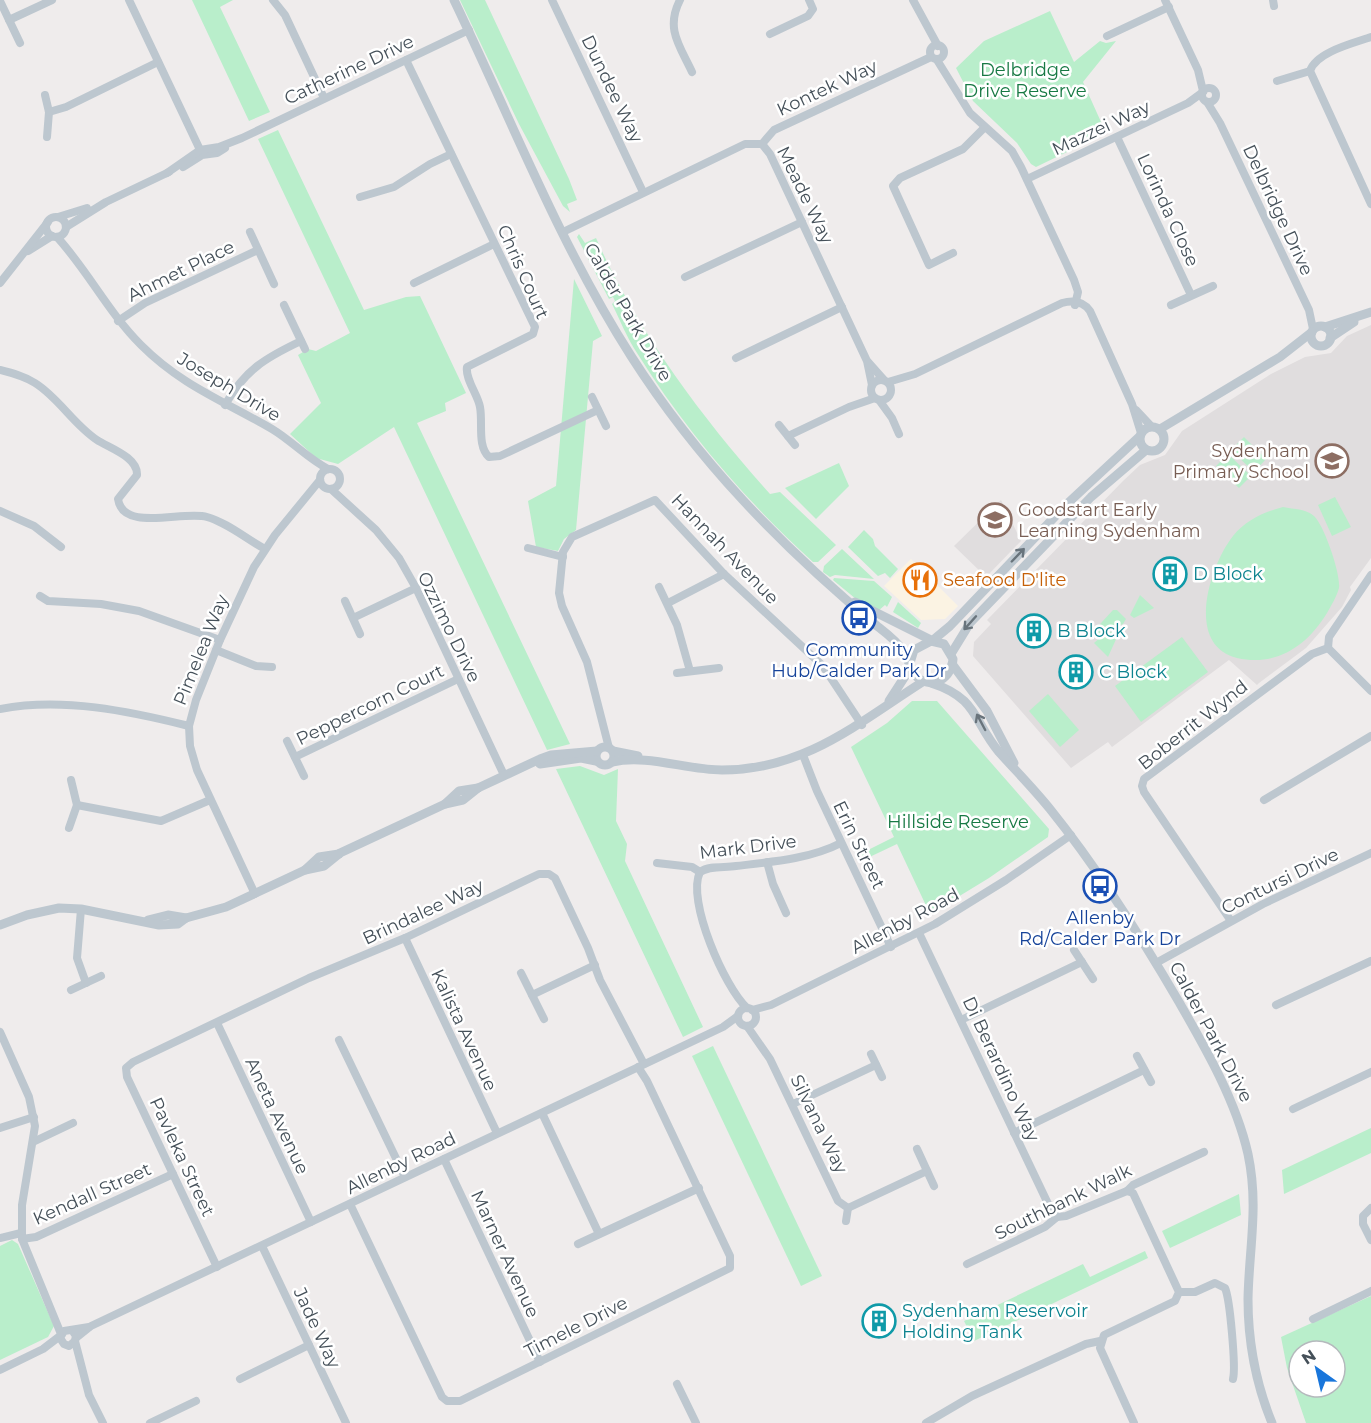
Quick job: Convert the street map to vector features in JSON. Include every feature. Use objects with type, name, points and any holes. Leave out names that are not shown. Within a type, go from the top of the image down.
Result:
[{"type":"street","points":[[9,20],[52,0]]},
{"type":"street","points":[[129,0],[201,153]]},
{"type":"street","points":[[273,0],[285,15],[324,99]]},
{"type":"street","name":"Calder Park Drive","points":[[454,0],[563,232],[622,342],[679,424],[748,508],[840,595],[902,648],[911,665]]},
{"type":"street","name":"Dundee Way","points":[[552,0],[644,192]]},
{"type":"street","points":[[680,0],[674,13],[672,29],[692,72]]},
{"type":"street","points":[[770,34],[808,16],[813,9],[809,0]]},
{"type":"street","points":[[913,0],[927,28],[935,52],[970,113],[1012,151],[1027,178],[1074,280],[1078,292],[1075,304]]},
{"type":"street","points":[[0,1],[20,43]]},
{"type":"street","points":[[1107,36],[1167,4]]},
{"type":"street","name":"Delbridge Drive","points":[[1167,4],[1198,70],[1205,96],[1221,123],[1318,329]]},
{"type":"street","name":"Catherine Drive","points":[[0,281],[48,222],[106,202],[167,173],[193,164],[201,153],[217,153],[242,138],[469,30]]},
{"type":"street","points":[[1371,37],[1325,56],[1312,65],[1310,71],[1371,204]]},
{"type":"street","name":"Kontek Way","points":[[762,144],[774,130],[935,52]]},
{"type":"street","name":"Chris Court","points":[[406,60],[535,327],[532,334],[467,367],[466,374],[479,404],[482,446],[486,455],[495,458],[500,456],[598,410]]},
{"type":"street","points":[[49,112],[66,107],[158,62]]},
{"type":"street","name":"Delbridge Drive","points":[[1198,70],[1213,89],[1221,123]]},
{"type":"street","points":[[1277,81],[1310,71]]},
{"type":"street","points":[[1205,96],[1213,89]]},
{"type":"street","points":[[45,95],[49,112],[46,137]]},
{"type":"street","points":[[1205,96],[1216,98]]},
{"type":"street","name":"Mazzei Way","points":[[1027,178],[1205,96]]},
{"type":"street","points":[[953,253],[929,265],[893,186],[900,178],[963,149],[984,128]]},
{"type":"street","name":"Lorinda Close","points":[[1117,137],[1191,295]]},
{"type":"street","name":"Meade Way","points":[[563,232],[745,144],[762,144],[770,154],[867,361],[877,399],[892,418]]},
{"type":"street","points":[[360,197],[394,187],[430,164],[451,154]]},
{"type":"street","name":"Catherine Drive","points":[[16,262],[106,202]]},
{"type":"street","points":[[48,222],[47,231],[60,233],[64,221],[58,218]]},
{"type":"street","points":[[685,277],[802,222]]},
{"type":"street","name":"Ahmet Place","points":[[250,232],[274,284]]},
{"type":"street","name":"Joseph Drive","points":[[60,233],[118,321],[167,369],[225,405],[272,429],[308,459],[328,469]]},
{"type":"street","points":[[414,283],[494,244]]},
{"type":"street","name":"Ahmet Place","points":[[118,321],[145,303],[258,250]]},
{"type":"street","name":"Lorinda Close","points":[[1171,305],[1213,286]]},
{"type":"street","points":[[849,406],[877,380],[886,381],[915,374],[1056,307],[1075,304],[1093,320],[1132,404],[1141,444],[1146,450]]},
{"type":"street","points":[[284,305],[305,349]]},
{"type":"street","points":[[736,358],[842,307]]},
{"type":"street","points":[[1280,357],[1316,345],[1325,345],[1330,338],[1371,312]]},
{"type":"street","points":[[884,708],[911,665],[914,650],[919,645],[932,641],[1036,535],[1140,435],[1158,431],[1280,357],[1318,329],[1361,317]]},
{"type":"street","points":[[1318,329],[1330,338]]},
{"type":"street","points":[[1316,345],[1311,338],[1318,329]]},
{"type":"street","points":[[225,405],[247,373],[262,361],[301,341]]},
{"type":"street","name":"Meade Way","points":[[867,361],[886,381],[891,393]]},
{"type":"street","points":[[1,370],[19,375],[50,393],[88,433],[131,462],[137,475],[118,499],[120,506],[129,513],[147,519],[183,514],[207,517],[264,550]]},
{"type":"street","points":[[788,436],[849,406],[891,393],[915,374]]},
{"type":"street","points":[[891,393],[892,418],[899,434]]},
{"type":"street","points":[[592,397],[606,426]]},
{"type":"street","points":[[523,766],[581,758],[606,766],[612,762],[635,760],[724,770],[754,768],[803,755],[864,723],[926,682],[934,682],[946,676],[963,630],[1099,489],[1146,450],[1157,450],[1163,445],[1158,431],[1132,404]]},
{"type":"street","points":[[779,425],[795,445]]},
{"type":"street","name":"Joseph Drive","points":[[308,459],[320,479]]},
{"type":"street","points":[[328,469],[334,469],[339,474],[339,484],[328,489],[320,479],[328,469]]},
{"type":"street","name":"Pimelea Way","points":[[255,894],[194,764],[189,726],[196,700],[240,593],[264,550],[320,479]]},
{"type":"street","name":"Ozzimo Drive","points":[[339,484],[349,504]]},
{"type":"street","name":"Pimelea Way","points":[[308,497],[328,489]]},
{"type":"street","name":"Ozzimo Drive","points":[[328,489],[349,504],[388,544],[416,588],[504,775]]},
{"type":"street","name":"Hannah Avenue","points":[[605,749],[603,729],[587,662],[562,606],[559,593],[563,557],[568,541],[572,537],[655,500],[724,574],[823,666],[864,723]]},
{"type":"street","points":[[0,511],[34,526],[61,547]]},
{"type":"street","points":[[1036,535],[1046,544]]},
{"type":"street","points":[[528,548],[563,557]]},
{"type":"street","points":[[668,603],[724,574]]},
{"type":"street","points":[[1371,574],[1329,637],[1328,648],[1371,691]]},
{"type":"street","points":[[988,586],[996,595]]},
{"type":"street","points":[[659,587],[668,603],[690,671]]},
{"type":"street","points":[[353,618],[416,588]]},
{"type":"street","name":"Calder Park Drive","points":[[840,595],[932,641]]},
{"type":"street","points":[[40,597],[48,601],[101,604],[139,611],[220,640]]},
{"type":"street","points":[[345,601],[360,634]]},
{"type":"street","points":[[932,641],[944,644],[952,659]]},
{"type":"street","name":"Boberrit Wynd","points":[[1231,921],[1144,792],[1142,786],[1144,779],[1312,654],[1328,648]]},
{"type":"street","points":[[216,650],[256,666],[272,667]]},
{"type":"street","name":"Calder Park Drive","points":[[952,659],[987,711],[1017,768]]},
{"type":"street","points":[[911,665],[916,675],[926,682]]},
{"type":"street","points":[[676,673],[719,668]]},
{"type":"street","name":"Peppercorn Court","points":[[295,757],[458,679]]},
{"type":"street","name":"Calder Park Drive","points":[[926,682],[948,689],[977,713],[994,746],[1017,768],[1069,833],[1157,965],[1206,1050],[1240,1126],[1245,1144],[1255,1207],[1250,1269],[1249,1326],[1256,1372],[1272,1423]]},
{"type":"street","points":[[0,709],[38,705],[94,707],[189,726]]},
{"type":"street","points":[[1264,800],[1371,736]]},
{"type":"street","name":"Peppercorn Court","points":[[287,741],[304,776]]},
{"type":"street","points":[[0,925],[27,915],[59,908],[81,909],[148,920],[169,926],[186,918],[226,907],[305,870],[324,866],[340,854],[445,804],[463,800],[478,788],[551,755],[605,749],[660,763]]},
{"type":"street","points":[[596,761],[605,749]]},
{"type":"street","points":[[605,749],[612,762]]},
{"type":"street","name":"Erin Street","points":[[803,755],[841,843],[891,947]]},
{"type":"street","points":[[69,828],[77,806],[71,780]]},
{"type":"street","points":[[77,806],[161,821],[210,800]]},
{"type":"street","name":"Allenby Road","points":[[0,1370],[69,1335],[747,1017],[919,933],[972,903],[1069,833]]},
{"type":"street","name":"Mark Drive","points":[[657,863],[692,867],[700,872],[706,868],[767,862],[824,852],[841,843]]},
{"type":"street","name":"Contursi Drive","points":[[1157,965],[1231,921],[1371,853]]},
{"type":"street","points":[[767,862],[773,884],[786,913]]},
{"type":"street","name":"Silvana Way","points":[[700,872],[697,893],[700,916],[736,996],[793,1104],[838,1201],[848,1208]]},
{"type":"street","name":"Brindalee Way","points":[[133,1062],[309,978],[405,938],[545,873],[555,878],[641,1065]]},
{"type":"street","points":[[81,909],[77,958],[86,983]]},
{"type":"street","name":"Di Berardino Way","points":[[919,933],[1051,1210],[1058,1217]]},
{"type":"street","name":"Kalista Avenue","points":[[405,938],[497,1134]]},
{"type":"street","points":[[1074,950],[1093,980]]},
{"type":"street","points":[[1276,1005],[1371,961]]},
{"type":"street","points":[[961,1020],[1082,962]]},
{"type":"street","points":[[532,995],[595,965]]},
{"type":"street","points":[[521,973],[543,1019]]},
{"type":"street","points":[[71,990],[101,976]]},
{"type":"street","name":"Aneta Avenue","points":[[217,1023],[311,1222]]},
{"type":"street","points":[[0,1032],[29,1098],[34,1117],[33,1142],[22,1205],[21,1236],[28,1260],[56,1319],[69,1335],[89,1395],[103,1423]]},
{"type":"street","points":[[339,1040],[405,1177]]},
{"type":"street","points":[[871,1054],[882,1077]]},
{"type":"street","points":[[1137,1056],[1151,1082]]},
{"type":"street","name":"Pavleka Street","points":[[133,1062],[126,1068],[127,1077],[217,1267]]},
{"type":"street","name":"Timele Drive","points":[[350,1204],[442,1397],[447,1401],[460,1401],[589,1335],[730,1268],[730,1256],[641,1065]]},
{"type":"street","points":[[793,1104],[876,1065]]},
{"type":"street","points":[[1014,1133],[1144,1070]]},
{"type":"street","points":[[1293,1109],[1371,1072]]},
{"type":"street","points":[[542,1113],[599,1234]]},
{"type":"street","points":[[0,1128],[34,1117]]},
{"type":"street","points":[[33,1142],[73,1123]]},
{"type":"street","points":[[917,1149],[934,1186]]},
{"type":"street","name":"Southbank Walk","points":[[967,1264],[1045,1227],[1058,1217],[1066,1216],[1127,1191],[1133,1185],[1204,1152]]},
{"type":"street","name":"Marner Avenue","points":[[444,1159],[540,1362]]},
{"type":"street","points":[[846,1221],[848,1208],[927,1171]]},
{"type":"street","name":"Kendall Street","points":[[0,1238],[21,1236],[36,1238],[173,1174]]},
{"type":"street","points":[[578,1244],[699,1188]]},
{"type":"street","points":[[1127,1191],[1132,1193],[1179,1292],[1175,1301],[1104,1335],[1100,1341],[1100,1348],[1134,1423]]},
{"type":"street","points":[[1371,1208],[1363,1216],[1363,1224],[1371,1240]]},
{"type":"street","name":"Jade Way","points":[[262,1246],[346,1423]]},
{"type":"street","points":[[1179,1292],[1195,1292],[1215,1283],[1225,1288],[1229,1296],[1230,1336],[1236,1371],[1233,1379]]},
{"type":"street","points":[[1313,1319],[1371,1291]]},
{"type":"street","name":"Allenby Road","points":[[43,1349],[65,1345],[69,1335]]},
{"type":"street","points":[[926,1423],[972,1396],[1086,1344],[1100,1341]]},
{"type":"street","points":[[65,1345],[79,1362]]},
{"type":"street","points":[[240,1379],[309,1345]]},
{"type":"street","points":[[677,1384],[696,1423]]},
{"type":"street","points":[[150,1423],[196,1401]]},
{"type":"shaded area","points":[[1371,325],[1371,558],[1350,587],[1351,590],[1342,607],[1306,648],[1257,685],[1229,660],[1112,747],[1108,742],[1071,768],[973,656],[974,642],[991,624],[987,620],[1140,465],[1165,455],[1182,431],[1271,374],[1305,357],[1331,353],[1347,336]]},
{"type":"shaded area","name":"Goodstart Early Learning Sydenham","points":[[1001,500],[1021,541],[986,577],[954,546]]},
{"type":"shaded area","points":[[911,559],[958,606],[945,619],[921,620],[884,586]]},
{"type":"green space","points":[[192,0],[233,0],[220,7],[270,112],[249,121]]},
{"type":"green space","points":[[460,0],[485,0],[569,179],[577,200],[567,204],[570,212],[563,206],[519,124]]},
{"type":"green space","name":"Delbridge Drive Reserve","points":[[1050,11],[1074,62],[1100,41],[1106,43],[1116,41],[1083,82],[1106,133],[1036,167],[1031,164],[1017,143],[973,101],[956,68],[984,41]]},
{"type":"green space","points":[[278,130],[364,310],[406,297],[420,296],[466,393],[445,403],[446,411],[417,423],[570,744],[547,750],[394,427],[338,464],[316,458],[290,434],[321,403],[298,355],[308,349],[316,351],[350,333],[258,139]]},
{"type":"green space","points":[[579,234],[585,243],[596,238],[612,273],[651,340],[720,435],[770,494],[780,492],[836,545],[818,562],[813,562],[764,514],[718,464],[675,410],[630,341],[612,304],[615,301],[613,297],[609,299],[577,237]]},
{"type":"green space","points":[[574,279],[602,336],[593,341],[576,530],[564,539],[558,551],[536,547],[528,501],[556,486]]},
{"type":"green space","points":[[1244,437],[1266,459],[1254,472],[1231,450]]},
{"type":"green space","points":[[1228,454],[1251,476],[1239,488],[1216,466]]},
{"type":"green space","points":[[839,463],[849,486],[816,519],[785,488]]},
{"type":"green space","points":[[1335,497],[1351,527],[1332,536],[1318,505]]},
{"type":"green space","points":[[1283,507],[1307,512],[1318,521],[1335,561],[1339,588],[1319,625],[1300,644],[1289,651],[1265,659],[1237,658],[1221,650],[1211,638],[1206,621],[1206,603],[1210,584],[1224,549],[1238,530],[1256,517]]},
{"type":"green space","points":[[864,530],[873,539],[875,546],[898,569],[890,578],[885,573],[878,576],[848,547]]},
{"type":"green space","points":[[842,549],[874,579],[835,575],[830,577],[823,572],[824,566]]},
{"type":"green space","points":[[834,578],[874,581],[892,597],[887,607],[885,605],[878,611],[856,599],[833,580]]},
{"type":"green space","points":[[1140,595],[1154,608],[1134,618],[1130,615]]},
{"type":"green space","points":[[898,602],[921,623],[918,628],[893,612]]},
{"type":"green space","points":[[1113,610],[1117,610],[1126,619],[1123,624],[1092,637],[1090,635]]},
{"type":"green space","points":[[1115,630],[1118,635],[1108,657],[1094,643]]},
{"type":"green space","points":[[1182,637],[1208,672],[1141,722],[1115,686]]},
{"type":"green space","points":[[1048,694],[1079,730],[1060,747],[1029,711]]},
{"type":"green space","name":"Hillside Reserve","points":[[912,701],[937,701],[1049,829],[1048,837],[989,878],[930,914],[897,844],[859,862],[856,856],[894,837],[851,747],[887,723]]},
{"type":"green space","points":[[580,766],[604,775],[618,769],[616,821],[627,844],[625,861],[703,1027],[683,1037],[556,769]]},
{"type":"green space","points":[[713,1046],[822,1276],[801,1286],[692,1056]]},
{"type":"green space","points":[[1371,1128],[1371,1153],[1284,1194],[1282,1170]]},
{"type":"green space","points":[[1239,1194],[1241,1215],[1170,1248],[1162,1231]]},
{"type":"green space","points":[[12,1240],[18,1244],[54,1326],[48,1337],[0,1360],[0,1246]]},
{"type":"green space","points":[[1145,1251],[1148,1258],[974,1341],[964,1321],[1083,1264],[1090,1277]]},
{"type":"green space","points":[[1371,1296],[1371,1423],[1306,1423],[1298,1399],[1347,1399],[1347,1339],[1287,1339],[1287,1368],[1281,1337]]},
{"type":"place","name":"Sydenham Primary School","points":[[1332,461]]},
{"type":"place","name":"Goodstart Early Learning Sydenham","points":[[995,520]]},
{"type":"place","name":"D Block","points":[[1170,574]]},
{"type":"place","name":"Seafood D'lite","points":[[920,580]]},
{"type":"place","name":"Community Hub/Calder Park Dr","points":[[859,618]]},
{"type":"place","name":"B Block","points":[[1034,631]]},
{"type":"place","name":"C Block","points":[[1076,672]]},
{"type":"place","name":"Allenby Rd/Calder Park Dr","points":[[1100,886]]},
{"type":"place","name":"Sydenham Reservoir Holding Tank","points":[[879,1321]]}]
